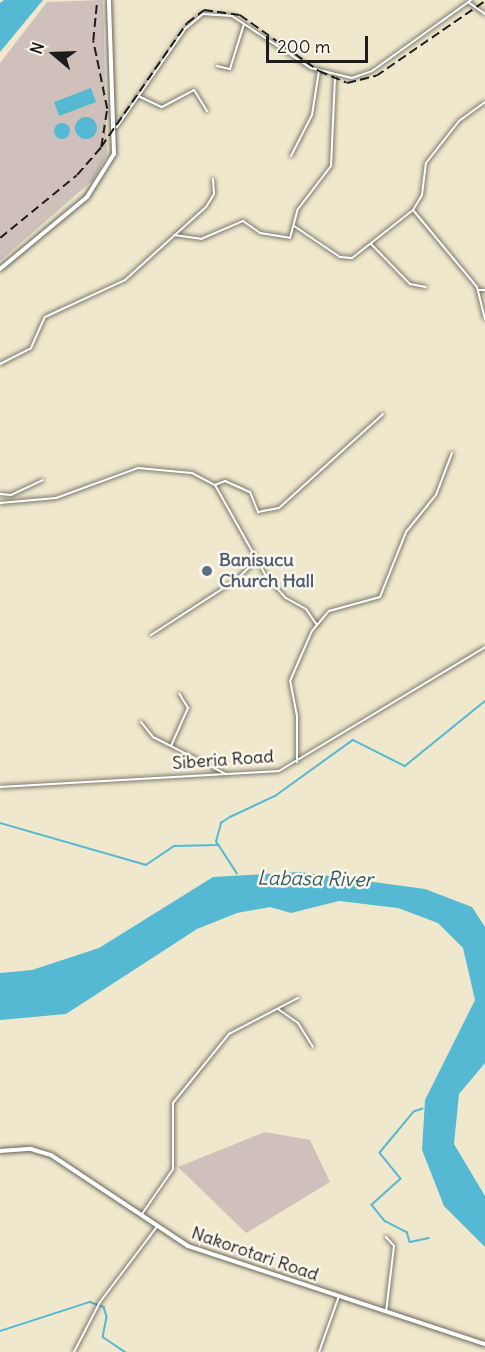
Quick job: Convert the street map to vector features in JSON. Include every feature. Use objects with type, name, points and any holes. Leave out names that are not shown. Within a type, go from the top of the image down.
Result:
[{"type":"street","points":[[0,269],[94,188],[114,154],[117,127],[109,0]]},
{"type":"street","points":[[117,127],[198,16],[223,13],[319,71],[335,77],[372,71],[470,1],[485,14]]},
{"type":"street","points":[[217,66],[230,69],[244,24]]},
{"type":"street","points":[[291,156],[312,115],[319,71]]},
{"type":"street","points":[[174,235],[201,239],[243,221],[286,240],[294,226],[301,204],[331,166],[335,77]]},
{"type":"street","points":[[138,96],[162,107],[194,90],[207,111]]},
{"type":"street","points":[[294,226],[346,260],[413,210],[422,195],[426,164],[463,118],[485,102]]},
{"type":"street","points":[[0,364],[31,348],[45,316],[118,285],[212,199],[213,179]]},
{"type":"street","points":[[413,210],[478,290],[485,319]]},
{"type":"street","points":[[370,244],[410,284],[426,287]]},
{"type":"street","points":[[478,290],[485,290]]},
{"type":"street","points":[[215,485],[225,481],[250,492],[258,512],[279,508],[383,414]]},
{"type":"street","points":[[297,762],[297,716],[290,681],[316,624],[329,611],[380,597],[406,532],[436,495],[452,453]]},
{"type":"street","points":[[0,503],[56,498],[150,466],[192,473],[215,485],[256,561],[279,592],[306,609],[316,624]]},
{"type":"street","points":[[0,494],[11,495],[43,480]]},
{"type":"street","points":[[151,635],[236,580],[256,561]]},
{"type":"street","name":"Siberia Road","points":[[0,787],[279,771],[485,646]]},
{"type":"street","points":[[171,746],[188,708],[179,693]]},
{"type":"street","points":[[141,722],[148,733],[226,774]]},
{"type":"street","points":[[141,1216],[173,1169],[173,1103],[229,1034],[298,998]]},
{"type":"street","points":[[278,1009],[298,1023],[313,1047]]},
{"type":"street","name":"Nakorotari Road","points":[[0,1150],[31,1149],[51,1155],[156,1228],[196,1249],[485,1344]]},
{"type":"street","points":[[74,1352],[96,1307],[156,1228]]},
{"type":"street","points":[[386,1237],[394,1246],[386,1312]]},
{"type":"street","points":[[319,1352],[339,1296]]},
{"type":"shaded area","points":[[103,0],[107,155],[93,180],[0,261],[0,63],[47,2]]},
{"type":"shaded area","points":[[265,1132],[310,1140],[330,1182],[246,1233],[178,1167]]},
{"type":"water","points":[[4,0],[43,0],[0,52],[0,3]]},
{"type":"water","points":[[91,88],[96,102],[59,116],[54,102]]},
{"type":"water","points":[[86,117],[94,120],[97,128],[94,136],[86,139],[78,136],[75,128],[78,120]]},
{"type":"water","points":[[62,123],[68,125],[70,131],[68,137],[62,139],[56,137],[54,131],[56,125]]},
{"type":"water","name":"Labasa River","points":[[300,872],[425,889],[472,907],[485,927],[485,1063],[459,1094],[454,1144],[485,1196],[485,1247],[444,1206],[422,1150],[425,1100],[475,1000],[463,948],[438,923],[398,908],[339,901],[291,913],[270,907],[237,913],[197,929],[66,1014],[0,1020],[0,973],[32,970],[99,948],[213,877]]},
{"type":"waterway","points":[[237,874],[216,842],[221,823],[275,796],[353,740],[405,766],[485,701]]},
{"type":"waterway","points":[[0,823],[146,865],[174,846],[217,845]]},
{"type":"waterway","points":[[423,1109],[414,1112],[380,1153],[401,1179],[372,1205],[385,1221],[407,1232],[410,1242],[429,1238]]},
{"type":"waterway","points":[[0,1331],[90,1302],[104,1307],[107,1317],[103,1337],[125,1352]]},
{"type":"railway","points":[[0,238],[77,175],[101,147],[107,109],[93,41],[97,0]]},
{"type":"railway","points":[[101,147],[187,23],[204,10],[240,15],[319,71],[347,83],[376,76],[485,1]]},
{"type":"place","name":"Banisucu Church Hall","points":[[207,571]]}]
